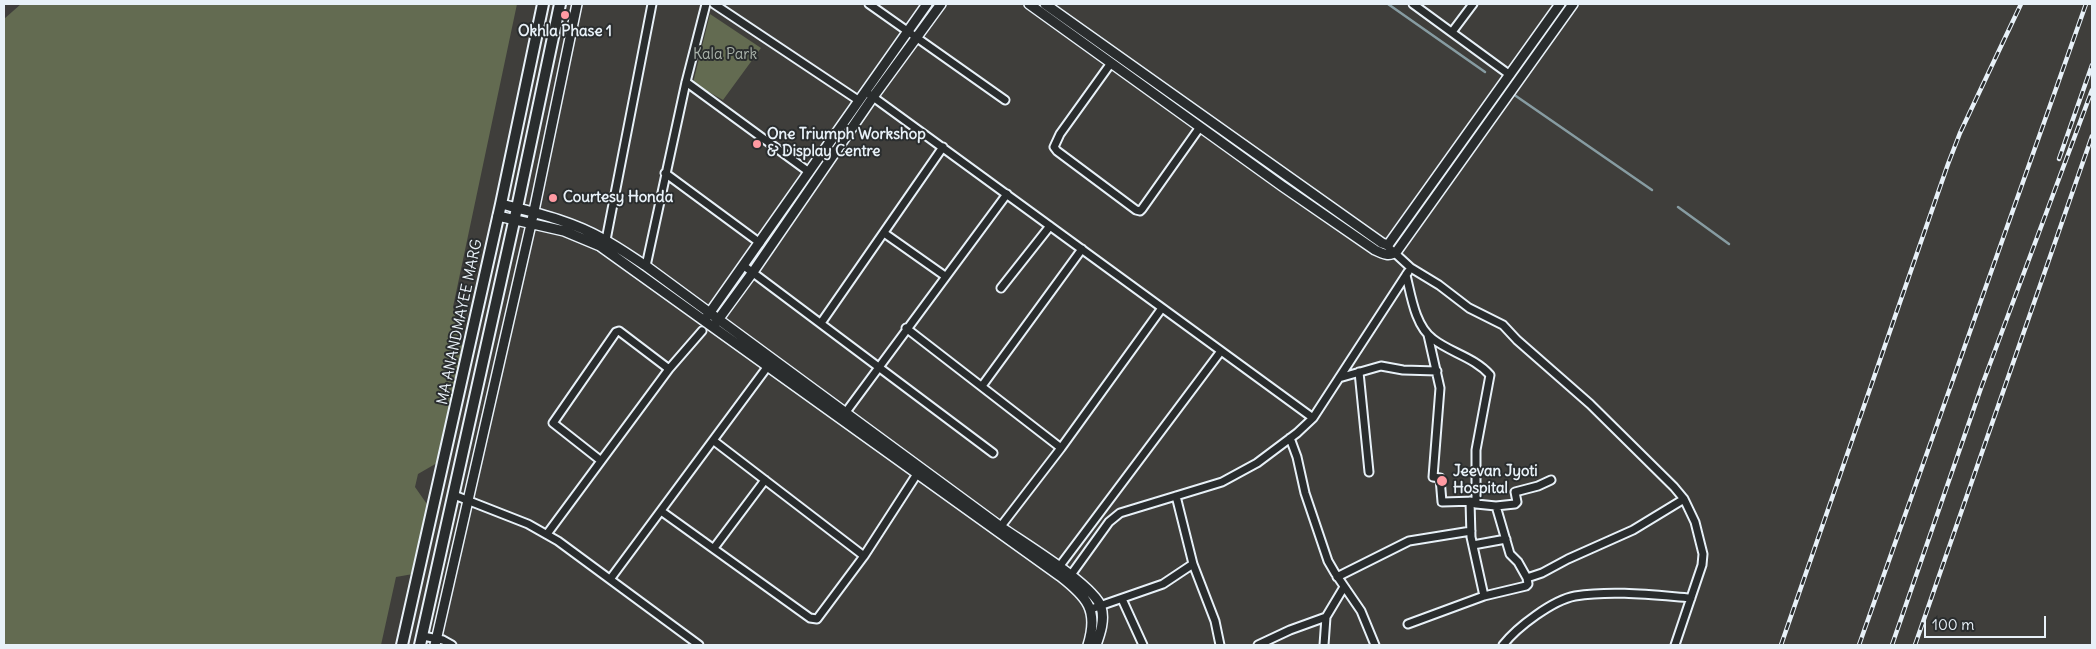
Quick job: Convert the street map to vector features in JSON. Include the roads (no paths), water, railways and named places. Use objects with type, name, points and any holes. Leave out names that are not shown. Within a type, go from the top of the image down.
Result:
[{"type":"main road","name":"MA ANANDMAYEE MARG","points":[[402,645],[501,204],[543,4]]},
{"type":"main road","name":"MA ANANDMAYEE MARG","points":[[421,641],[518,208],[560,4]]},
{"type":"street","points":[[436,642],[534,211],[577,4]]},
{"type":"street","points":[[606,240],[652,4]]},
{"type":"street","points":[[646,266],[665,173],[706,4]]},
{"type":"street","points":[[714,4],[858,100]]},
{"type":"street","points":[[869,4],[1005,100]]},
{"type":"street","points":[[702,331],[707,317],[927,4]]},
{"type":"street","points":[[547,534],[600,460],[670,369],[702,331],[716,323],[873,97],[941,4]]},
{"type":"street","points":[[1030,4],[1375,250],[1388,255],[1395,253],[1574,4]]},
{"type":"street","points":[[1045,4],[1385,244],[1411,268],[1439,284],[1472,310],[1504,325],[1517,340],[1590,404],[1674,486],[1684,499],[1695,522],[1703,554],[1702,565],[1675,645]]},
{"type":"street","points":[[1413,4],[1510,75]]},
{"type":"street","points":[[1452,32],[1472,4]]},
{"type":"street","points":[[1385,244],[1390,243],[1560,4]]},
{"type":"street","points":[[1111,63],[1060,134],[1054,147],[1057,152],[1136,210],[1140,211],[1142,209],[1200,127]]},
{"type":"street","points":[[686,82],[809,172]]},
{"type":"street","points":[[865,90],[1313,418]]},
{"type":"street","points":[[821,323],[943,146]]},
{"type":"street","points":[[665,173],[760,243]]},
{"type":"street","points":[[843,416],[906,328],[1007,194]]},
{"type":"street","points":[[501,204],[534,211],[568,223],[606,240],[646,266],[707,317]]},
{"type":"street","points":[[498,216],[564,231],[600,246],[716,323],[999,530],[1059,567],[1084,597],[1091,609],[1092,619],[1088,645]]},
{"type":"street","points":[[1001,288],[1050,226]]},
{"type":"street","points":[[884,233],[945,276]]},
{"type":"street","points":[[982,386],[1082,249]]},
{"type":"street","points":[[744,266],[993,453]]},
{"type":"street","points":[[1069,579],[1114,517],[1120,513],[1222,482],[1257,463],[1313,418],[1411,268]]},
{"type":"street","points":[[1406,275],[1414,307],[1428,335],[1440,388],[1433,477],[1440,478],[1441,501],[1473,501],[1478,505],[1496,506],[1515,504],[1517,502],[1514,492],[1538,486],[1551,480]]},
{"type":"street","points":[[999,530],[1162,308]]},
{"type":"street","points":[[716,323],[768,366],[843,416],[917,474],[1069,579],[1086,588],[1101,607],[1102,629],[1096,645]]},
{"type":"street","points":[[906,328],[1061,448]]},
{"type":"street","points":[[600,460],[553,423],[616,332],[619,331],[670,369]]},
{"type":"street","points":[[1428,335],[1464,355],[1490,375],[1476,450],[1471,531],[1484,596]]},
{"type":"street","points":[[1059,567],[1221,351]]},
{"type":"street","points":[[611,578],[768,366]]},
{"type":"street","points":[[1339,378],[1381,366],[1403,370],[1437,371]]},
{"type":"street","points":[[1359,372],[1369,472]]},
{"type":"street","points":[[1290,438],[1297,457],[1309,505],[1328,561],[1361,610],[1375,645]]},
{"type":"street","points":[[714,441],[864,556]]},
{"type":"street","points":[[661,511],[814,619],[820,617],[864,556],[917,474]]},
{"type":"street","points":[[714,548],[765,480]]},
{"type":"street","points":[[454,495],[528,524],[547,534],[611,578],[699,645]]},
{"type":"street","points":[[1176,496],[1193,564],[1215,621],[1220,645]]},
{"type":"street","points":[[1527,578],[1542,573],[1568,559],[1633,530],[1684,499]]},
{"type":"street","points":[[1408,624],[1484,596],[1528,584],[1527,578],[1518,562],[1511,556],[1496,506]]},
{"type":"street","points":[[1337,577],[1409,541],[1471,531]]},
{"type":"street","points":[[1473,545],[1506,539]]},
{"type":"street","points":[[1091,609],[1163,584],[1193,564]]},
{"type":"street","points":[[1324,645],[1326,617],[1344,587]]},
{"type":"street","points":[[1503,645],[1538,614],[1576,596],[1646,594],[1691,598]]},
{"type":"street","points":[[1122,599],[1143,645]]},
{"type":"street","points":[[1258,645],[1290,630],[1326,617]]},
{"type":"street","points":[[421,641],[452,645]]},
{"type":"waterway","points":[[1388,4],[1485,72]]},
{"type":"waterway","points":[[1513,94],[1652,190]]},
{"type":"waterway","points":[[1678,207],[1729,244]]},
{"type":"railway","points":[[1781,645],[1948,164],[1960,133],[2021,4]]},
{"type":"railway","points":[[1859,645],[2086,4]]},
{"type":"railway","points":[[2059,159],[2092,65]]},
{"type":"railway","points":[[1892,645],[1981,388],[2092,90]]},
{"type":"railway","points":[[1915,645],[2092,136]]},
{"type":"place","name":"Okhla Phase 1","points":[[565,15]]},
{"type":"place","name":"One Triumph Workshop & Display Centre","points":[[757,144]]},
{"type":"place","name":"Courtesy Honda","points":[[553,198]]},
{"type":"place","name":"Jeevan Jyoti Hospital","points":[[1442,481]]},
{"type":"park label","name":"Kala Park","points":[[725,55]]}]
